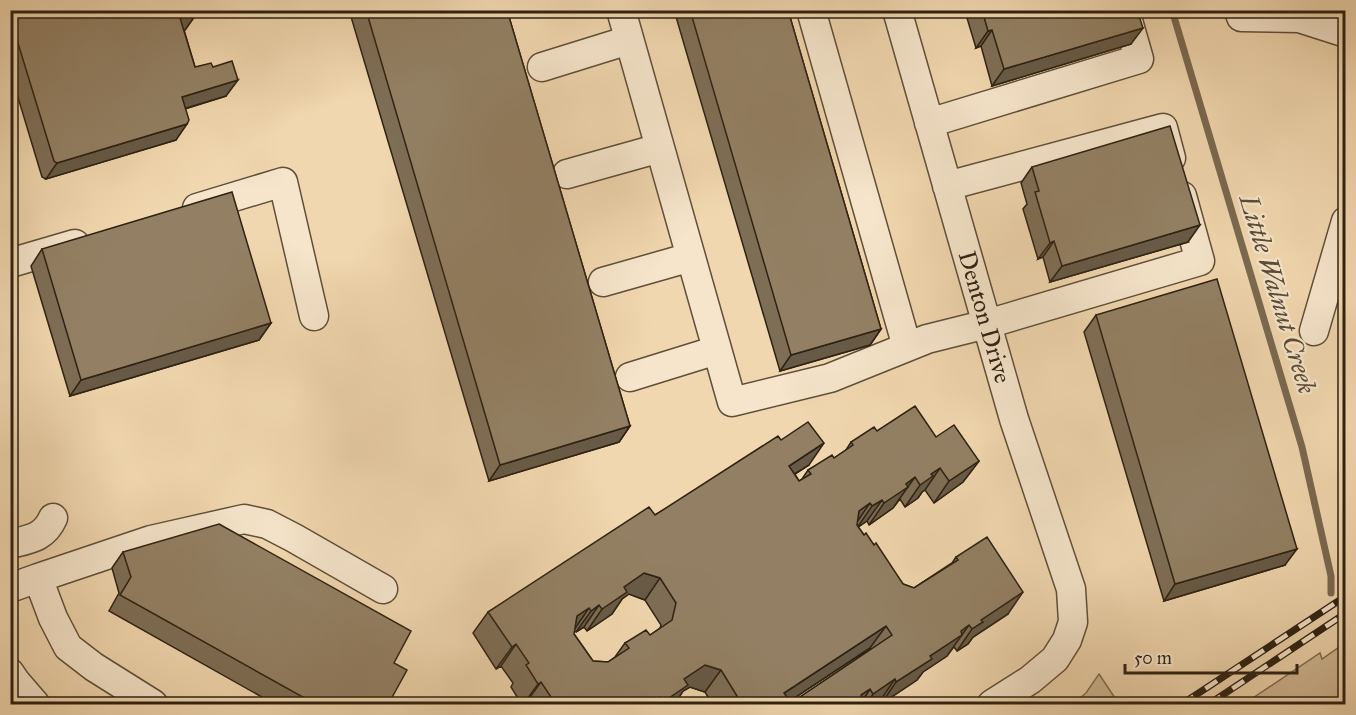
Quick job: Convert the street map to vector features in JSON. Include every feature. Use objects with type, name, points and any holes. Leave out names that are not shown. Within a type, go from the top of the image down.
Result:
[{"type":"street","points":[[621,10],[732,402],[830,378],[927,339],[987,324],[1200,261],[1163,128],[947,186]]},
{"type":"street","points":[[811,10],[908,346]]},
{"type":"street","name":"Denton Drive","points":[[897,10],[1014,419],[1071,589],[1073,622],[1067,640],[1055,658],[1030,680],[992,705]]},
{"type":"street","points":[[929,123],[1139,59],[1125,10]]},
{"type":"street","points":[[1239,10],[1241,17],[1300,14],[1346,33]]},
{"type":"street","points":[[542,68],[629,40]]},
{"type":"street","points":[[567,174],[660,148]]},
{"type":"street","points":[[169,216],[283,183],[314,316]]},
{"type":"street","points":[[1314,331],[1346,221]]},
{"type":"street","points":[[10,262],[101,236]]},
{"type":"street","points":[[603,282],[691,257]]},
{"type":"street","points":[[630,377],[717,350]]},
{"type":"street","points":[[10,544],[41,535],[49,527],[53,518]]},
{"type":"street","points":[[10,588],[151,540],[244,519],[267,524],[383,589]]},
{"type":"street","points":[[38,578],[53,618],[68,647],[94,667],[153,705]]},
{"type":"street","points":[[10,673],[34,705]]},
{"type":"shaded area","points":[[1345,643],[1345,704],[1244,704],[1320,653],[1322,659]]},
{"type":"shaded area","points":[[1099,674],[1119,704],[1073,704],[1086,693]]},
{"type":"building","points":[[10,10],[196,10],[197,13],[180,18],[195,67],[211,63],[213,67],[232,61],[238,80],[182,97],[189,120],[187,124],[57,163],[54,161],[10,17]]},
{"type":"building","points":[[366,10],[507,10],[630,426],[500,465]]},
{"type":"building","points":[[690,10],[788,10],[881,329],[791,355]]},
{"type":"building","points":[[982,10],[1137,10],[1143,28],[1004,69],[992,30],[988,31]]},
{"type":"building","points":[[1170,126],[1200,225],[1062,266],[1054,241],[1050,243],[1035,192],[1039,191],[1032,167]]},
{"type":"building","points":[[232,192],[271,323],[81,380],[42,249]]},
{"type":"building","points":[[1217,279],[1297,549],[1175,584],[1096,315]]},
{"type":"building","points":[[915,406],[936,437],[954,425],[979,461],[949,481],[940,468],[920,485],[915,477],[906,484],[908,487],[884,503],[882,500],[872,506],[870,503],[859,511],[857,525],[874,545],[876,543],[903,584],[914,588],[958,560],[956,557],[987,537],[1023,592],[981,620],[983,622],[972,629],[969,625],[961,631],[962,635],[930,656],[932,659],[896,682],[895,679],[873,694],[870,689],[861,695],[864,700],[856,705],[735,705],[737,696],[721,670],[705,665],[684,679],[688,685],[663,702],[660,697],[644,705],[552,705],[548,699],[551,697],[541,682],[538,684],[526,665],[529,663],[516,644],[512,647],[488,612],[649,507],[655,515],[778,436],[781,440],[808,422],[824,443],[789,466],[799,481],[811,474],[808,470],[832,455],[834,458],[853,445],[851,442],[874,427],[877,431]],"holes":[[[644,573],[660,578],[676,603],[672,620],[650,635],[646,630],[625,643],[629,648],[608,662],[593,661],[574,634],[577,616],[599,605],[602,609],[627,592],[624,587]],[[886,626],[892,635],[791,703],[784,693]]]},
{"type":"building","points":[[219,524],[411,631],[394,663],[407,670],[389,703],[392,705],[317,705],[120,595],[131,577],[123,552]]},
{"type":"waterway","name":"Little Walnut Creek","points":[[1172,10],[1302,447],[1331,576],[1331,593]]},
{"type":"railway","points":[[1182,704],[1346,596]]},
{"type":"railway","points":[[1209,704],[1346,613]]}]
